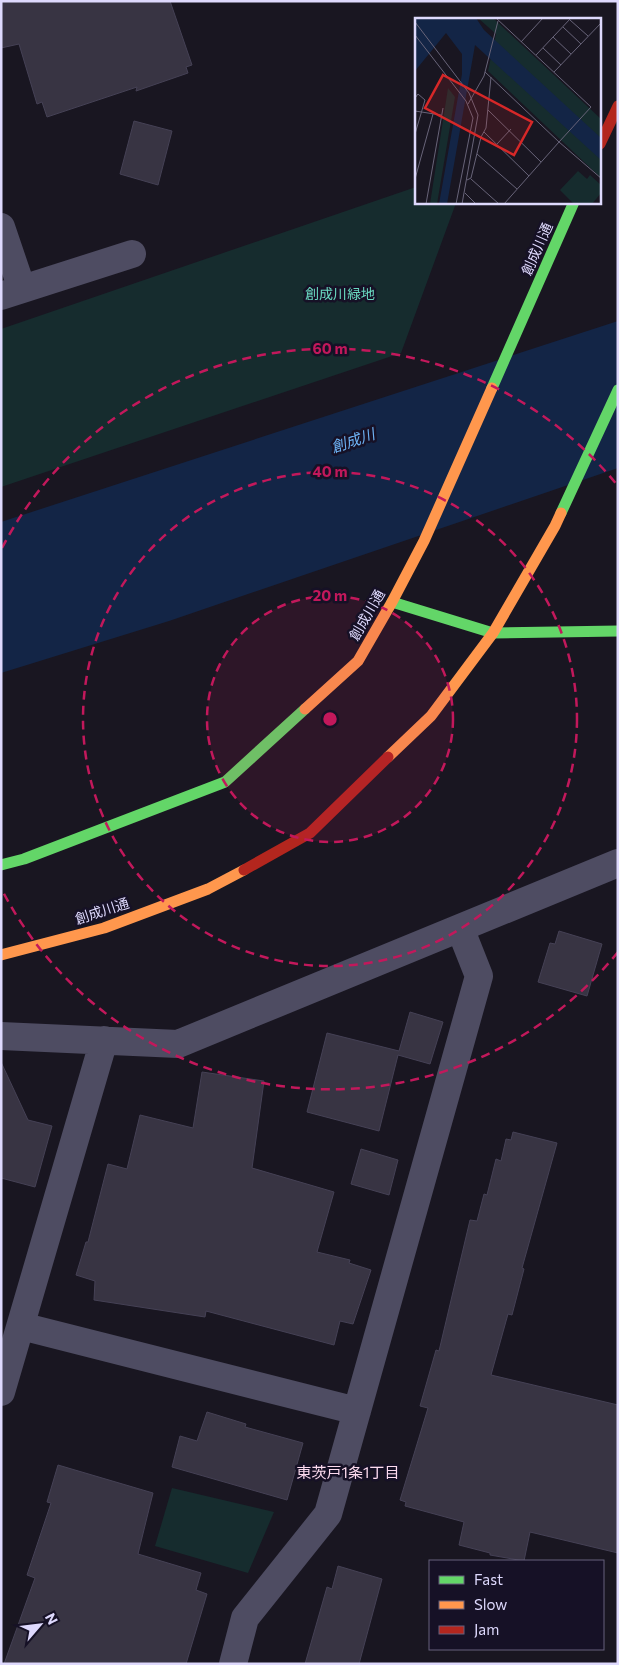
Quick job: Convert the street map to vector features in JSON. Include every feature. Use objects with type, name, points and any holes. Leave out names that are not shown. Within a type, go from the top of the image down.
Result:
[{"type":"main road","points":[[602,140],[618,106]]},
{"type":"main road","name":"創成川通","points":[[1,865],[24,859],[225,782],[358,661],[424,541],[573,204]]},
{"type":"main road","name":"創成川通","points":[[1,955],[104,928],[208,889],[310,833],[431,716],[493,632],[555,526],[618,390]]},
{"type":"main road","points":[[392,602],[493,632],[618,632]]},
{"type":"street","points":[[1,227],[12,292],[132,254]]},
{"type":"street","points":[[1,1036],[178,1044],[618,863]]},
{"type":"street","points":[[233,1664],[245,1618],[328,1514],[479,976],[460,928]]},
{"type":"street","points":[[1,1392],[104,1040]]},
{"type":"street","points":[[21,1326],[357,1411]]},
{"type":"green space","name":"創成川緑地","points":[[415,187],[415,204],[456,204],[401,353],[1,487],[1,329]]},
{"type":"green space","points":[[172,1488],[274,1512],[248,1573],[155,1546]]},
{"type":"water","name":"創成川","points":[[618,321],[618,468],[169,621],[1,673],[1,522]]},
{"type":"building","points":[[1,1],[170,1],[192,65],[186,67],[188,73],[136,91],[137,87],[47,117],[42,102],[37,104],[19,44],[1,48]]},
{"type":"building","points":[[134,121],[172,131],[158,185],[120,174]]},
{"type":"building","points":[[559,931],[602,944],[587,996],[538,982],[550,943],[555,944]]},
{"type":"building","points":[[410,1012],[443,1022],[430,1064],[398,1055],[379,1131],[307,1112],[327,1033],[399,1051]]},
{"type":"building","points":[[1,1062],[28,1120],[52,1126],[35,1187],[1,1178]]},
{"type":"building","points":[[202,1072],[264,1081],[252,1168],[334,1192],[317,1252],[350,1260],[349,1263],[371,1270],[353,1324],[340,1321],[334,1345],[206,1311],[205,1317],[94,1300],[95,1281],[76,1275],[86,1242],[88,1242],[108,1164],[127,1169],[140,1115],[193,1128]]},
{"type":"building","points":[[513,1132],[557,1143],[522,1268],[524,1269],[512,1315],[508,1314],[491,1375],[618,1405],[618,1553],[530,1532],[524,1560],[490,1555],[490,1553],[459,1545],[464,1522],[405,1506],[406,1502],[400,1500],[428,1408],[420,1406],[436,1350],[439,1351],[470,1220],[477,1221],[484,1194],[487,1195],[496,1159],[501,1161],[506,1139],[511,1140]]},
{"type":"building","points":[[361,1149],[398,1160],[389,1195],[351,1184]]},
{"type":"building","points":[[207,1412],[246,1424],[245,1427],[303,1443],[287,1500],[172,1467],[180,1436],[197,1441]]},
{"type":"building","points":[[58,1465],[153,1493],[138,1554],[201,1573],[196,1590],[207,1594],[186,1664],[4,1664],[35,1578],[27,1575],[51,1503],[47,1502]]},
{"type":"building","points":[[338,1566],[382,1579],[359,1664],[305,1664],[327,1587],[332,1589]]},
{"type":"traffic: fast","points":[[492,388],[573,204]]},
{"type":"traffic: fast","points":[[561,513],[618,390]]},
{"type":"traffic: fast","points":[[392,602],[493,633],[618,631]]},
{"type":"traffic: fast","points":[[1,865],[24,859],[225,782],[305,709]]},
{"type":"traffic: slow","points":[[305,709],[358,661],[424,541],[492,388]]},
{"type":"traffic: slow","points":[[388,757],[431,716],[493,633],[561,513]]},
{"type":"traffic: slow","points":[[1,955],[104,928],[208,889],[244,870]]},
{"type":"traffic: jam","points":[[602,140],[618,106]]},
{"type":"traffic: jam","points":[[244,870],[310,833],[388,757]]},
{"type":"district","name":"東茨戸1条1丁目","points":[[348,1473]]}]
